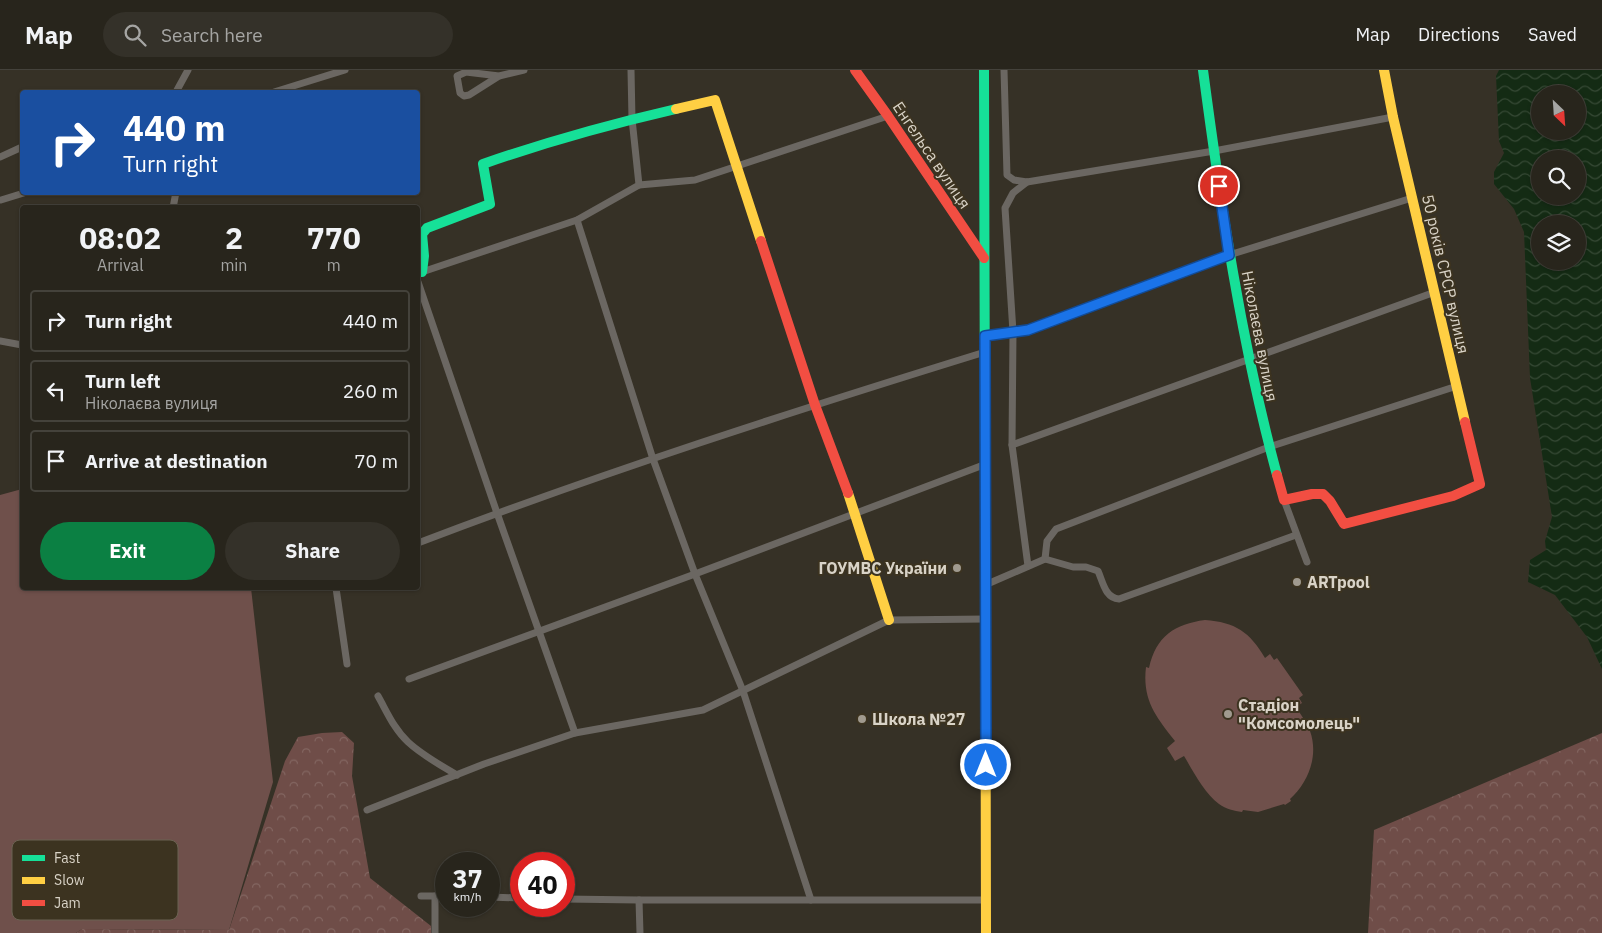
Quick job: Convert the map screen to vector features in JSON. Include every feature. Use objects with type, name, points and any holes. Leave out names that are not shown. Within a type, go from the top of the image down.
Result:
[{"type":"street","points":[[177,90],[188,70]]},
{"type":"street","points":[[280,90],[345,70]]},
{"type":"street","points":[[499,76],[466,72],[457,76],[460,93],[464,96],[469,95],[499,76],[524,70]]},
{"type":"street","points":[[631,70],[632,118],[639,185]]},
{"type":"street","name":"Енгельса вулиця","points":[[855,70],[984,258]]},
{"type":"street","name":"Енгельса вулиця","points":[[984,70],[986,933]]},
{"type":"street","points":[[1004,70],[1007,175],[1014,180],[1026,182],[1214,151],[1393,117]]},
{"type":"street","name":"Ніколаєва вулиця","points":[[1203,70],[1229,255],[1248,358],[1269,447],[1284,500]]},
{"type":"street","name":"50 років СРСР вулиця","points":[[1284,500],[1312,494],[1323,494],[1330,501],[1344,524],[1453,496],[1480,484],[1393,117],[1384,70]]},
{"type":"street","points":[[420,272],[424,256],[422,234],[427,228],[490,204],[484,164],[517,152],[632,118],[715,100],[815,405],[855,512],[888,620]]},
{"type":"street","points":[[420,272],[577,220],[639,185],[695,180],[888,116]]},
{"type":"street","points":[[0,157],[20,147]]},
{"type":"street","points":[[1026,182],[1012,194],[1004,208],[1013,332],[1012,445],[1028,566]]},
{"type":"street","points":[[1,200],[20,194]]},
{"type":"street","points":[[985,336],[1028,330],[1229,255],[1412,198]]},
{"type":"street","points":[[577,220],[653,459],[695,574],[743,691],[811,900]]},
{"type":"street","points":[[420,288],[575,733]]},
{"type":"street","points":[[1012,445],[1434,292]]},
{"type":"street","points":[[0,341],[20,345]]},
{"type":"street","points":[[420,543],[497,513],[653,459],[815,405],[985,352]]},
{"type":"street","points":[[1045,559],[1047,541],[1056,529],[1269,447],[1456,386]]},
{"type":"street","points":[[409,679],[986,464]]},
{"type":"street","points":[[1284,500],[1307,562]]},
{"type":"street","points":[[985,585],[1045,559],[1073,567],[1086,567],[1098,570],[1108,595],[1113,599],[1119,599],[1296,534]]},
{"type":"street","points":[[336,590],[346,664]]},
{"type":"street","points":[[367,810],[484,764],[575,733],[703,710],[888,620],[986,619]]},
{"type":"street","points":[[378,696],[394,726],[408,742],[427,757],[457,775]]},
{"type":"street","points":[[420,896],[435,896],[434,933]]},
{"type":"street","points":[[575,899],[986,900]]},
{"type":"street","points":[[639,900],[640,933]]},
{"type":"green space","points":[[342,732],[354,743],[352,776],[370,878],[431,926],[431,933],[76,933],[82,929],[229,930],[285,761],[298,737]]},
{"type":"green space","points":[[1602,733],[1602,933],[1368,933],[1374,830]]},
{"type":"shaded area","points":[[20,490],[20,590],[251,590],[273,782],[229,930],[82,929],[76,933],[0,933],[0,495]]},
{"type":"shaded area","name":"Стадіон \"Комсомолець\"","points":[[1205,620],[1225,623],[1241,630],[1254,641],[1265,658],[1270,654],[1274,660],[1277,658],[1303,695],[1299,698],[1302,703],[1296,707],[1310,731],[1313,750],[1312,759],[1307,777],[1290,799],[1291,801],[1285,805],[1258,812],[1230,810],[1214,800],[1184,756],[1175,761],[1167,748],[1175,741],[1156,716],[1148,699],[1145,679],[1146,667],[1149,668],[1156,648],[1168,634],[1185,625]]},
{"type":"water","points":[[1499,70],[1602,70],[1602,669],[1587,637],[1555,595],[1528,582],[1530,560],[1546,550],[1545,541],[1552,517],[1530,378],[1524,232],[1514,209],[1494,184],[1494,172],[1504,153],[1499,141],[1496,76]]},
{"type":"traffic: fast","points":[[984,70],[985,455]]},
{"type":"traffic: fast","points":[[1203,70],[1233,274],[1253,375],[1277,475]]},
{"type":"traffic: fast","points":[[422,272],[424,256],[422,234],[427,228],[490,204],[483,164],[579,134],[676,109]]},
{"type":"traffic: slow","points":[[1384,70],[1393,117],[1465,422]]},
{"type":"traffic: slow","points":[[676,109],[715,100],[761,241]]},
{"type":"traffic: slow","points":[[985,455],[986,933]]},
{"type":"traffic: slow","points":[[848,493],[889,620]]},
{"type":"traffic: jam","points":[[855,70],[984,258]]},
{"type":"traffic: jam","points":[[761,241],[815,405],[848,493]]},
{"type":"traffic: jam","points":[[1277,475],[1284,500],[1312,494],[1323,494],[1330,501],[1344,524],[1453,496],[1480,484],[1465,422]]},
{"type":"place","name":"ГОУМВС України","points":[[957,568]]},
{"type":"place","name":"ARTpool","points":[[1297,582]]},
{"type":"place","name":"Стадіон \"Комсомолець\"","points":[[1228,714]]},
{"type":"place","name":"Школа №27","points":[[862,719]]},
{"type":"route","points":[[986,765],[985,336],[1028,330],[1229,255],[1219,186]]}]
